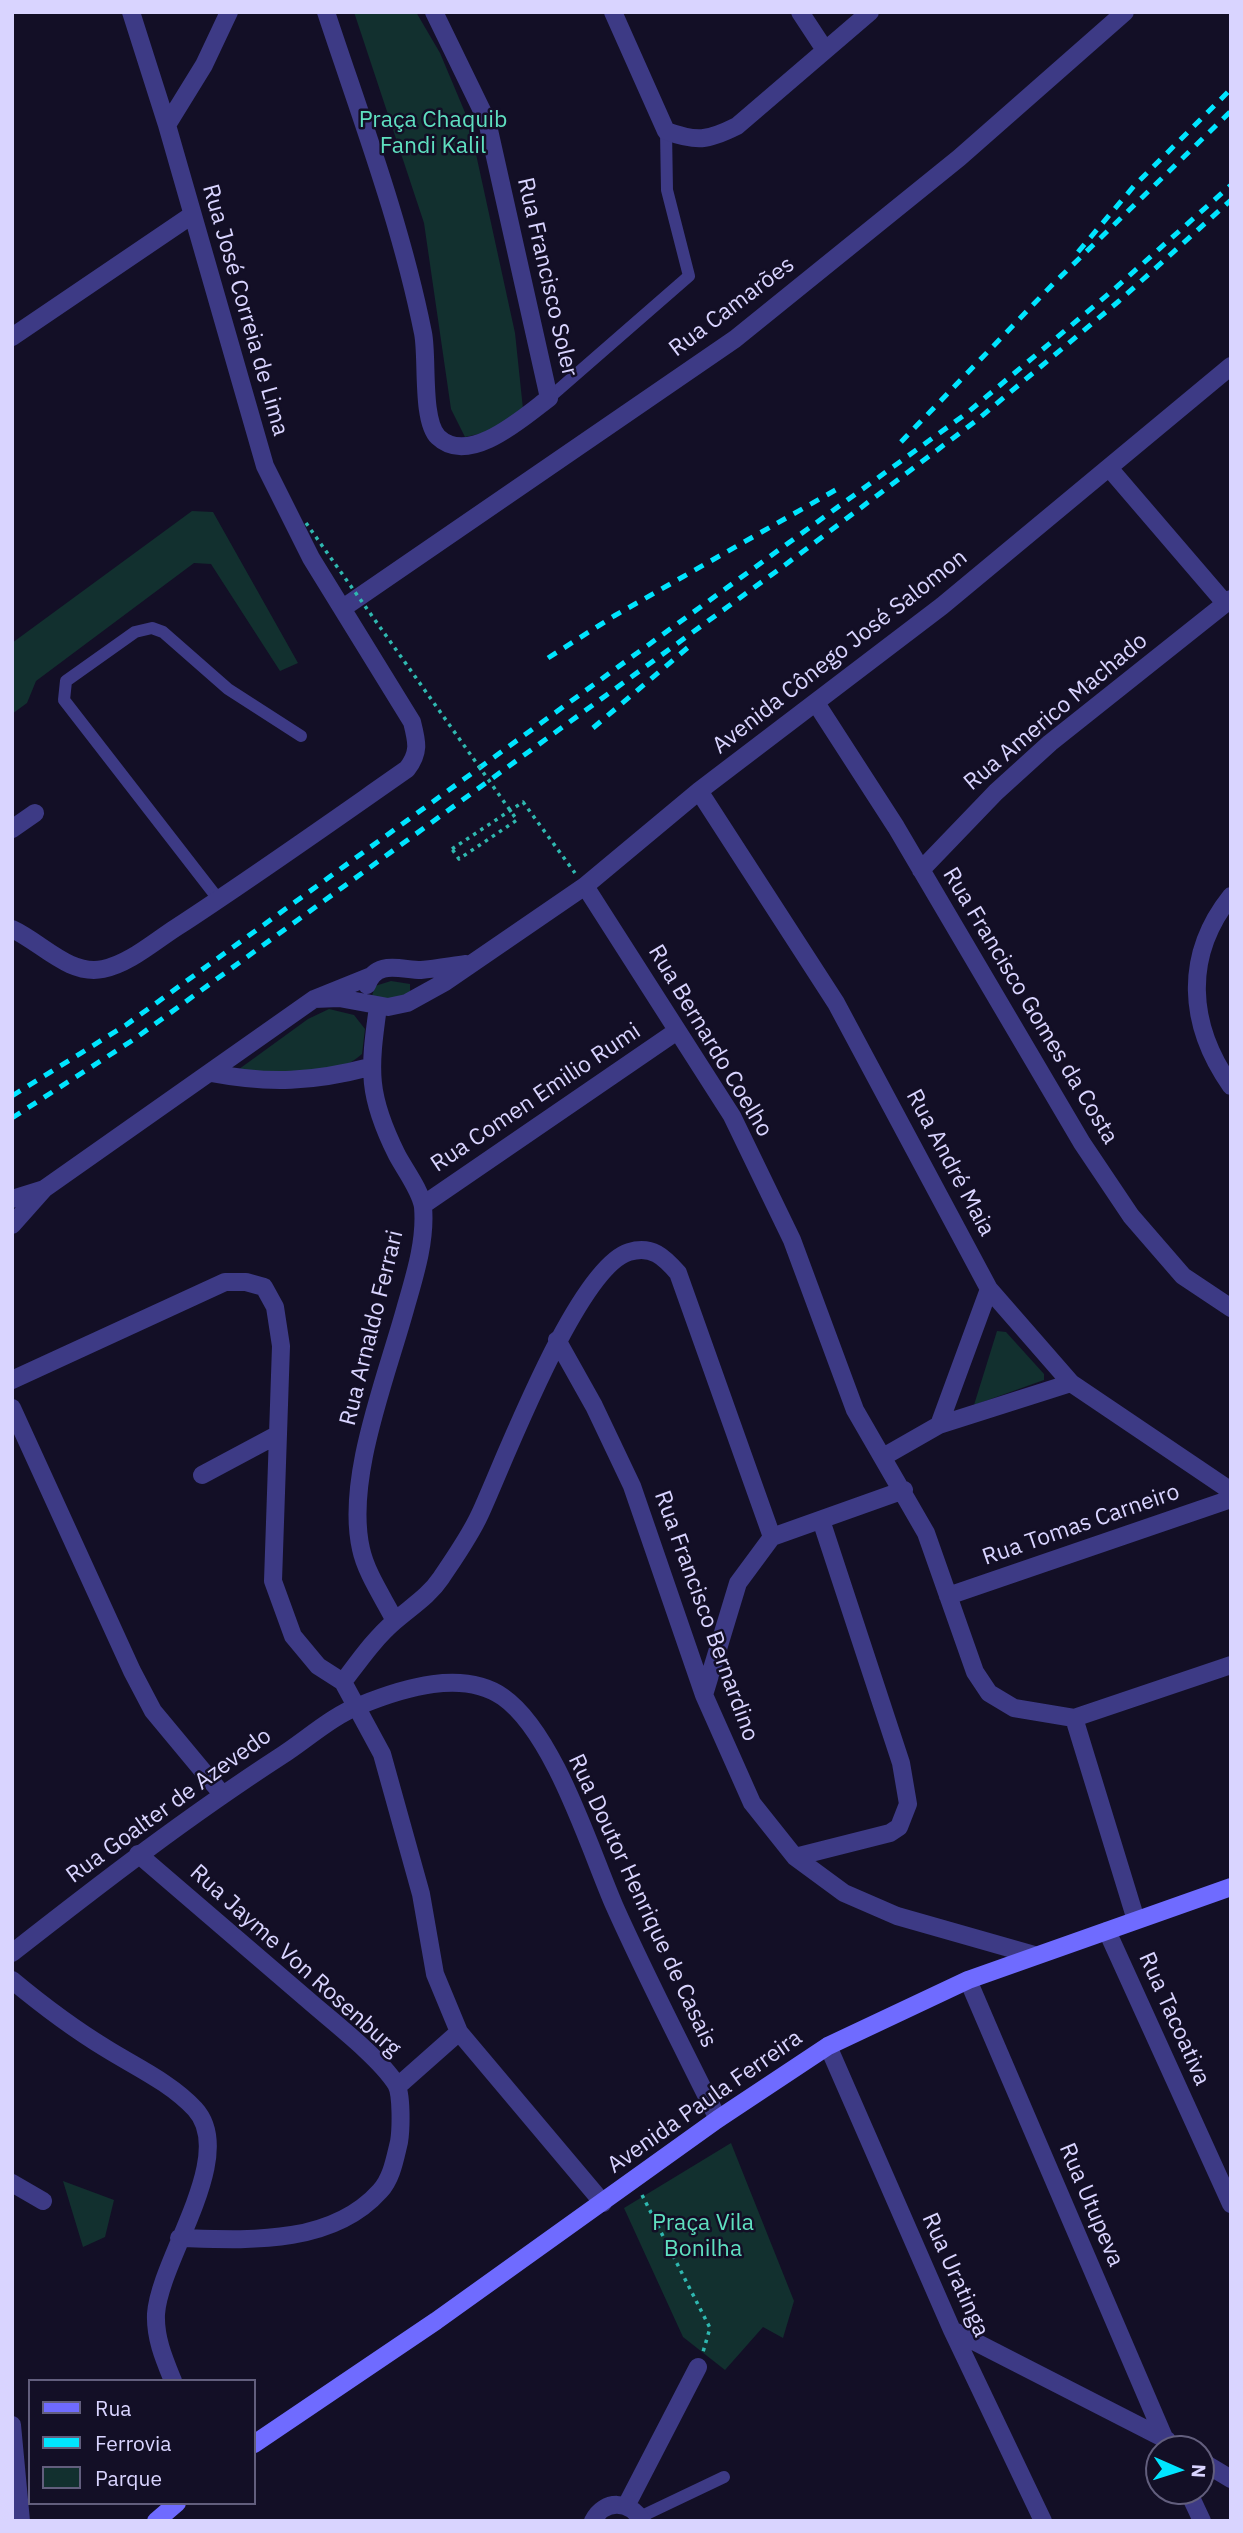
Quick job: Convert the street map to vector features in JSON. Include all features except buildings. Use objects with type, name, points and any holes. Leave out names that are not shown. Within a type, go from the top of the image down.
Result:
[{"type":"main road","name":"Avenida Paula Ferreira","points":[[256,2443],[603,2203],[718,2119],[828,2046],[968,1980],[1231,1887]]},
{"type":"main road","points":[[156,2521],[175,2505]]},
{"type":"street","name":"Rua José Correia de Lima","points":[[131,12],[167,125],[265,466],[311,558],[412,722],[417,741],[417,756],[407,769],[219,900]]},
{"type":"street","points":[[167,125],[204,65],[229,12]]},
{"type":"street","points":[[326,12],[389,201],[424,335],[429,417],[436,435],[445,442],[460,445],[494,438],[550,398]]},
{"type":"street","name":"Rua Francisco Soler","points":[[434,12],[488,121],[550,398]]},
{"type":"street","points":[[613,12],[666,131],[695,141],[716,137],[737,127],[870,12]]},
{"type":"street","points":[[800,12],[825,50]]},
{"type":"street","name":"Rua Camarões","points":[[343,608],[735,339],[959,158],[1125,12]]},
{"type":"street","points":[[12,337],[192,215]]},
{"type":"street","name":"Avenida Cônego José Salomon","points":[[416,998],[585,886],[699,790],[816,703],[1110,469],[1231,366]]},
{"type":"street","points":[[1110,469],[1228,601]]},
{"type":"street","name":"Rua Americo Machado","points":[[921,870],[996,792],[1050,743],[1228,601]]},
{"type":"street","name":"Rua Francisco Gomes da Costa","points":[[816,703],[921,870],[1082,1143],[1131,1216],[1183,1276],[1231,1308]]},
{"type":"street","name":"Rua André Maia","points":[[699,790],[836,1003],[989,1289],[1040,1344],[1071,1383],[1231,1491]]},
{"type":"street","points":[[12,829],[35,813]]},
{"type":"street","name":"Rua Bernardo Coelho","points":[[585,886],[732,1116],[793,1240],[855,1410],[904,1490],[926,1533],[975,1672],[989,1693],[1014,1708],[1074,1718]]},
{"type":"street","points":[[1231,896],[1213,918],[1197,972],[1196,1008],[1217,1067],[1231,1086]]},
{"type":"street","points":[[12,929],[61,960],[85,969],[103,969],[126,960],[219,900]]},
{"type":"street","name":"Avenida Cônego José Salomon","points":[[417,970],[469,964]]},
{"type":"street","points":[[12,1225],[44,1189],[314,999],[381,970],[398,966],[417,970],[421,982],[416,998],[400,1005],[374,1005],[339,998],[314,999]]},
{"type":"street","points":[[371,976],[366,993],[374,1005]]},
{"type":"street","name":"Rua Arnaldo Ferrari","points":[[374,1005],[370,1066],[372,1093],[387,1134],[423,1205],[416,1272],[363,1464],[356,1505],[361,1551],[395,1621]]},
{"type":"street","name":"Rua Comen Emilio Rumi","points":[[423,1205],[677,1031]]},
{"type":"street","points":[[211,1073],[276,1083],[340,1075],[370,1066]]},
{"type":"street","points":[[12,1199],[44,1189]]},
{"type":"street","points":[[343,1682],[395,1621],[420,1602],[439,1580],[479,1517],[557,1340],[601,1275],[626,1253],[645,1250],[663,1255],[678,1273],[772,1536]]},
{"type":"street","points":[[12,1380],[225,1282],[246,1282],[264,1287],[275,1307],[281,1346],[275,1436],[273,1581],[293,1636],[318,1666],[343,1682],[358,1705],[382,1754],[421,1894],[435,1974],[459,2032],[603,2203]]},
{"type":"street","points":[[939,1426],[989,1289]]},
{"type":"street","name":"Rua Francisco Bernardino","points":[[557,1340],[594,1406],[632,1486],[704,1695],[752,1803],[795,1857],[844,1894],[897,1916],[1034,1955]]},
{"type":"street","points":[[883,1457],[939,1426],[1071,1383]]},
{"type":"street","points":[[12,1408],[132,1671],[153,1711],[222,1794]]},
{"type":"street","points":[[202,1475],[275,1436]]},
{"type":"street","points":[[704,1695],[738,1583],[772,1536],[904,1490]]},
{"type":"street","name":"Rua Tomas Carneiro","points":[[948,1596],[1231,1499]]},
{"type":"street","points":[[795,1857],[890,1833],[899,1827],[908,1804],[901,1763],[821,1520]]},
{"type":"street","points":[[1136,1920],[1074,1718],[1231,1665]]},
{"type":"street","name":"Rua Doutor Henrique de Casais","points":[[358,1705],[409,1689],[458,1682],[480,1685],[503,1697],[526,1718],[565,1785],[615,1906],[718,2119]]},
{"type":"street","name":"Rua Goalter de Azevedo","points":[[12,1953],[138,1854],[222,1794],[358,1705]]},
{"type":"street","name":"Rua Jayme Von Rosenburg","points":[[138,1854],[352,2038],[398,2086],[401,2131],[394,2166],[381,2190],[356,2210],[323,2227],[286,2236],[246,2240],[179,2238]]},
{"type":"street","name":"Rua Tacoativa","points":[[1107,1931],[1231,2204]]},
{"type":"street","points":[[12,1980],[103,2047],[173,2089],[195,2108],[207,2125],[209,2146],[200,2187],[179,2238],[156,2313],[157,2338],[172,2379]]},
{"type":"street","name":"Rua Utupeva","points":[[968,1980],[1163,2435]]},
{"type":"street","points":[[398,2086],[459,2032]]},
{"type":"street","name":"Rua Uratinga","points":[[828,2046],[952,2330],[1043,2521]]},
{"type":"street","points":[[12,2183],[43,2201]]},
{"type":"street","points":[[952,2330],[1150,2435]]},
{"type":"street","points":[[593,2521],[609,2506],[636,2515],[698,2367]]},
{"type":"street","points":[[12,2425],[20,2521]]},
{"type":"street","points":[[1215,2469],[1231,2479]]},
{"type":"street","points":[[1195,2505],[1202,2521]]},
{"type":"lane","points":[[550,398],[689,276],[667,190],[666,131]]},
{"type":"lane","points":[[219,900],[64,700],[66,681],[135,632],[152,628],[163,632],[228,689],[301,736]]},
{"type":"lane","points":[[636,2515],[724,2477]]},
{"type":"path","points":[[306,523],[517,820],[459,859],[452,849],[523,802],[585,886]]},
{"type":"path","points":[[634,2180],[710,2328],[698,2367]]},
{"type":"green space","name":"Praça Chaquib Fandi Kalil","points":[[354,12],[416,12],[440,53],[469,122],[515,333],[523,409],[492,431],[465,437],[451,409],[424,223]]},
{"type":"green space","points":[[192,511],[213,512],[298,663],[280,671],[211,564],[194,563],[36,681],[27,703],[12,714],[12,643]]},
{"type":"green space","points":[[391,981],[410,984],[410,992],[395,1000],[372,996],[375,986]]},
{"type":"green space","points":[[329,1009],[354,1015],[365,1029],[362,1054],[349,1063],[334,1070],[302,1075],[235,1072],[308,1019]]},
{"type":"green space","points":[[997,1331],[1006,1332],[1044,1374],[1044,1380],[974,1405]]},
{"type":"green space","name":"Praça Vila Bonilha","points":[[731,2143],[794,2301],[783,2338],[763,2327],[725,2370],[683,2337],[624,2208]]},
{"type":"green space","points":[[63,2181],[114,2200],[105,2237],[83,2247]]},
{"type":"railway","points":[[1078,252],[1134,186],[1231,89]]},
{"type":"railway","points":[[901,442],[1053,284],[1231,111]]},
{"type":"railway","points":[[12,1096],[126,1025],[967,413],[1112,291],[1231,185]]},
{"type":"railway","points":[[12,1118],[133,1040],[785,565],[977,420],[1119,301],[1231,200]]},
{"type":"railway","points":[[548,658],[614,616],[839,488]]},
{"type":"railway","points":[[593,728],[692,644]]}]
